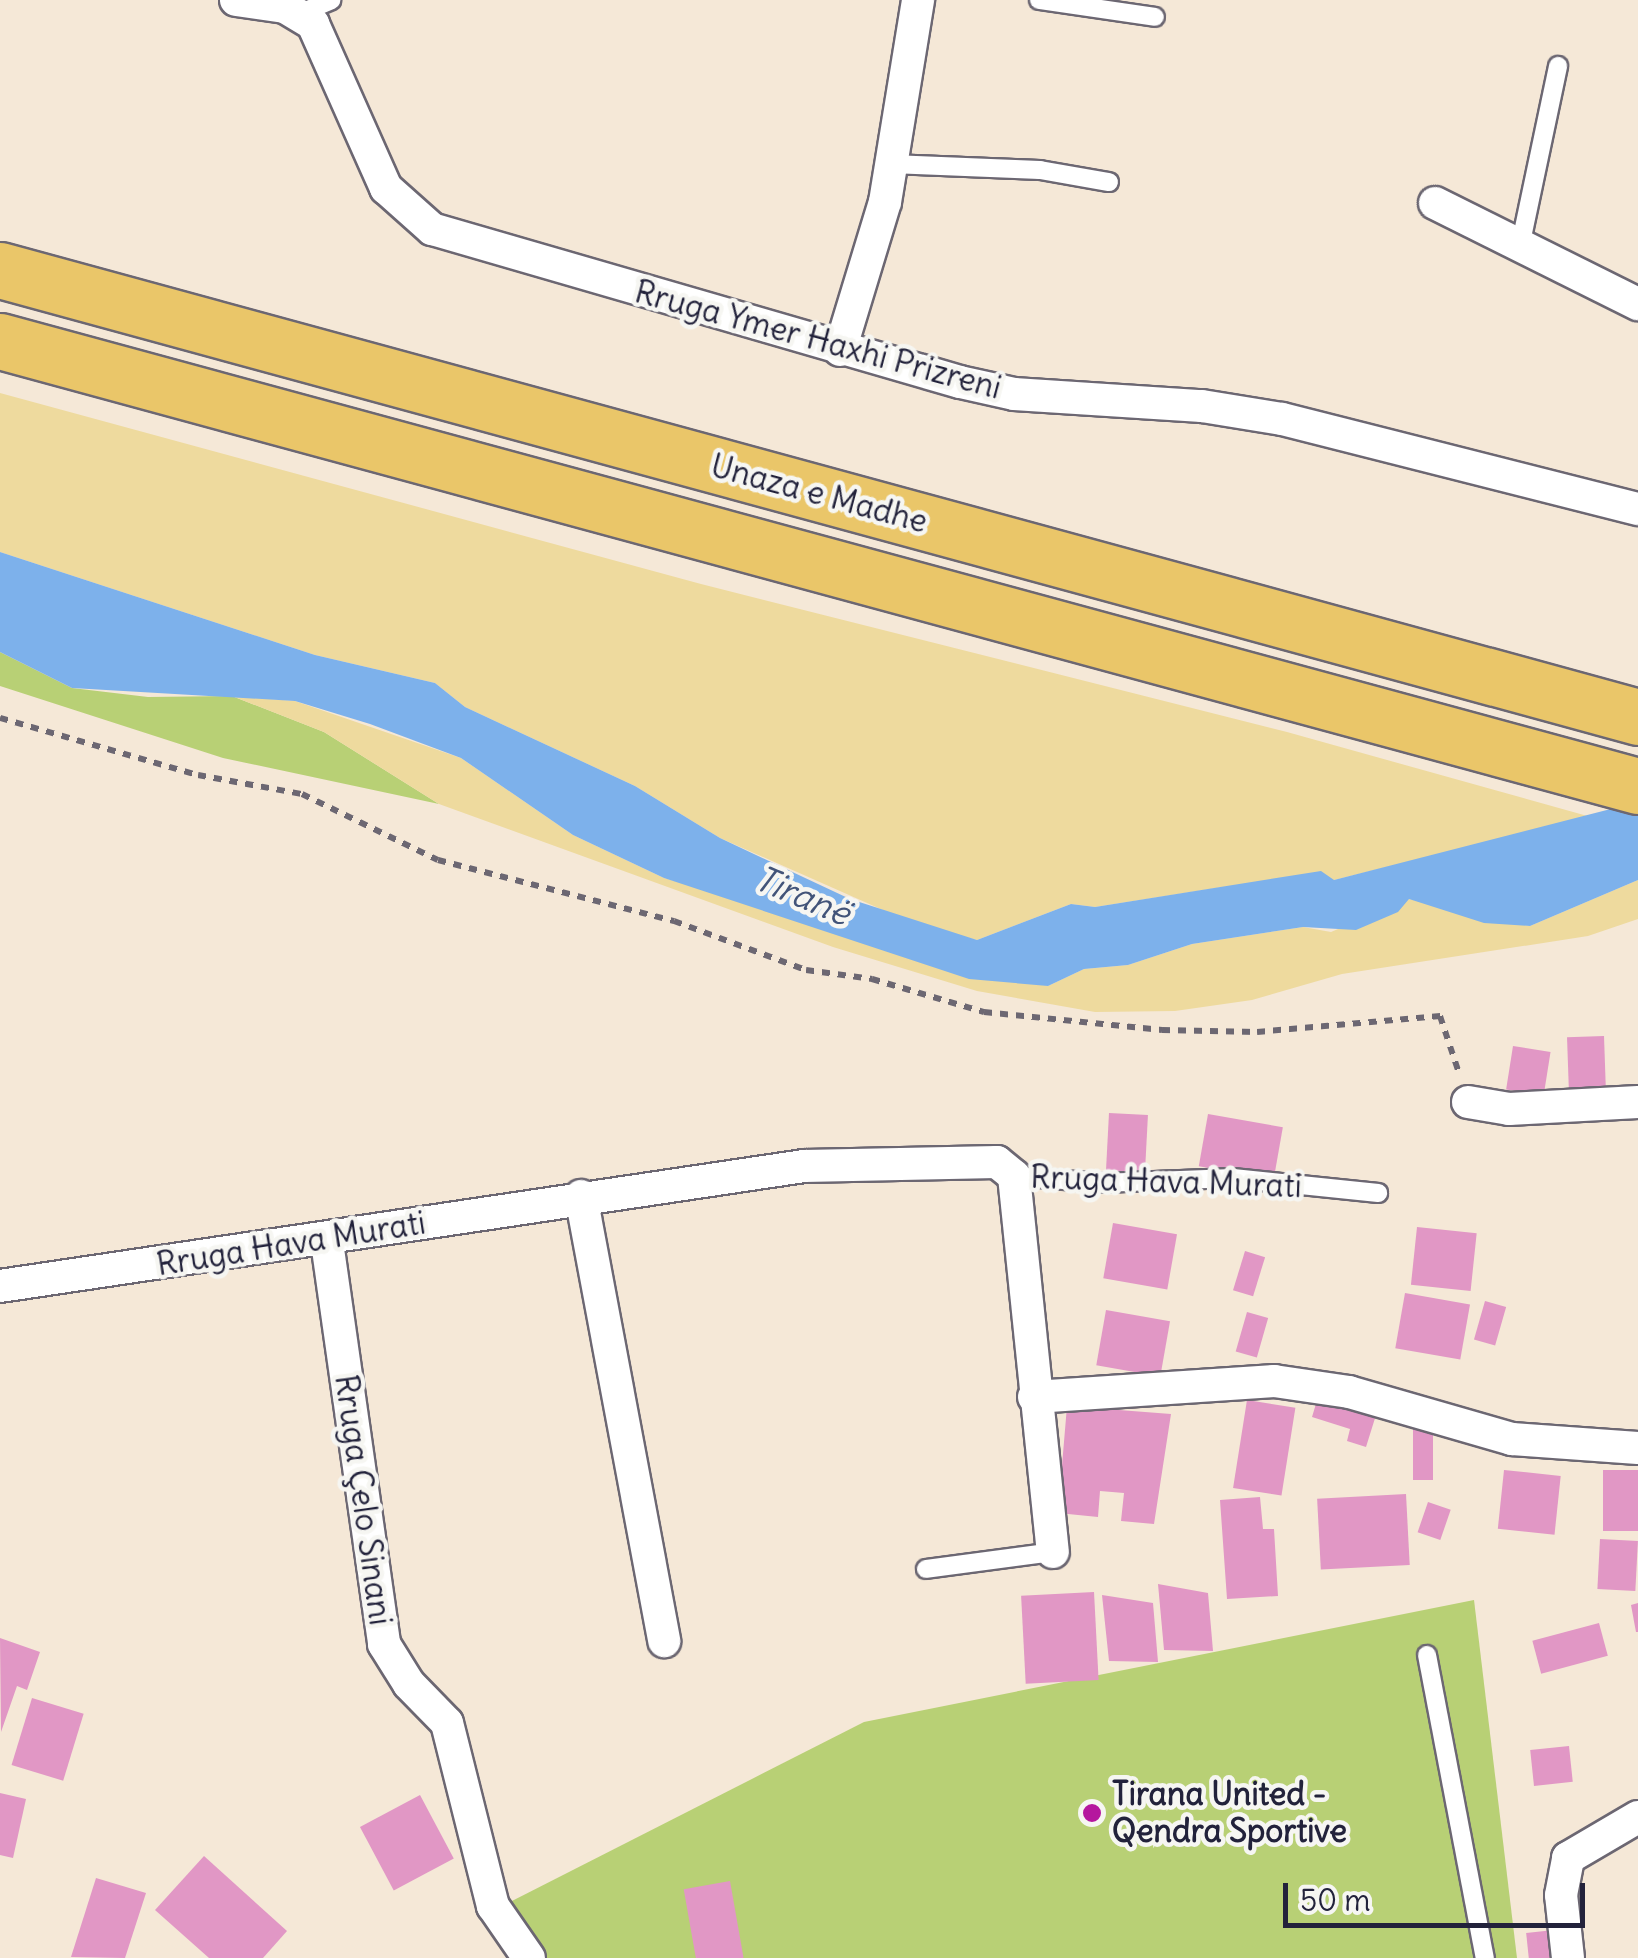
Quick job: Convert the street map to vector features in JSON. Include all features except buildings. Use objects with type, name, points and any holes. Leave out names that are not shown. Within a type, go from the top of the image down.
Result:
[{"type":"highway","name":"Unaza e Madhe","points":[[0,270],[1638,717]]},
{"type":"highway","points":[[0,341],[1638,786]]},
{"type":"street","points":[[236,0],[316,6]]},
{"type":"street","points":[[840,350],[892,164],[918,0]]},
{"type":"street","name":"Rruga Ymer Haxhi Prizreni","points":[[316,6],[321,40],[386,188],[414,220],[840,350],[1014,394],[1202,406],[1282,419],[1638,509]]},
{"type":"street","points":[[1435,203],[1521,242],[1638,304]]},
{"type":"street","points":[[1468,1102],[1509,1110],[1638,1102]]},
{"type":"street","name":"Rruga Hava Murati","points":[[0,1286],[327,1242],[581,1196],[877,1161],[997,1162],[1014,1176],[1053,1552]]},
{"type":"street","points":[[581,1196],[664,1641]]},
{"type":"street","name":"Rruga Çelo Sinani","points":[[327,1242],[384,1644],[409,1684],[447,1723],[493,1906],[529,1958]]},
{"type":"street","points":[[1034,1397],[1274,1381],[1349,1392],[1512,1439],[1638,1448]]},
{"type":"street","points":[[1568,1958],[1561,1895],[1568,1858],[1638,1817]]},
{"type":"lane","points":[[1039,0],[1155,18]]},
{"type":"lane","points":[[1521,242],[1558,66]]},
{"type":"lane","points":[[892,164],[1040,170],[1109,182]]},
{"type":"lane","name":"Rruga Hava Murati","points":[[1014,1176],[1101,1183],[1233,1178],[1378,1193]]},
{"type":"lane","name":"Rruga Hava Murati","points":[[926,1570],[1053,1552]]},
{"type":"lane","points":[[1427,1654],[1485,1958]]},
{"type":"path","points":[[0,718],[198,775],[302,794],[371,822],[438,860],[674,921],[806,970],[872,978],[984,1012],[1258,1032],[1440,1016],[1468,1102]]},
{"type":"green space","points":[[0,652],[72,688],[148,697],[232,696],[324,732],[439,804],[223,758],[0,686]]},
{"type":"green space","name":"Tirana United - Qendra Sportive","points":[[1474,1600],[1517,1958],[542,1958],[506,1904],[864,1722]]},
{"type":"sand","points":[[0,393],[701,584],[1287,732],[1591,817],[1334,880],[1223,887],[1095,907],[1071,904],[977,940],[919,926],[720,838],[635,786],[465,707],[435,683],[315,655],[0,552]]},
{"type":"sand","points":[[232,696],[295,701],[461,758],[573,835],[664,878],[1048,986],[1084,969],[1128,965],[1192,944],[1303,927],[1331,932],[1409,899],[1530,926],[1638,880],[1638,919],[1588,936],[1342,974],[1252,1000],[1175,1011],[1095,1012],[977,991],[833,947],[439,804],[324,732]]},
{"type":"water","name":"Tiranë","points":[[0,552],[315,655],[435,683],[465,707],[635,786],[720,838],[850,899],[977,940],[1071,904],[1095,907],[1321,871],[1334,880],[1638,802],[1638,880],[1530,926],[1484,923],[1409,899],[1398,912],[1356,930],[1303,927],[1192,944],[1128,965],[1084,969],[1048,986],[969,979],[664,878],[573,835],[461,758],[370,724],[295,701],[72,688],[0,652]]},
{"type":"place","name":"Tirana United - Qendra Sportive","points":[[1092,1813]]}]
